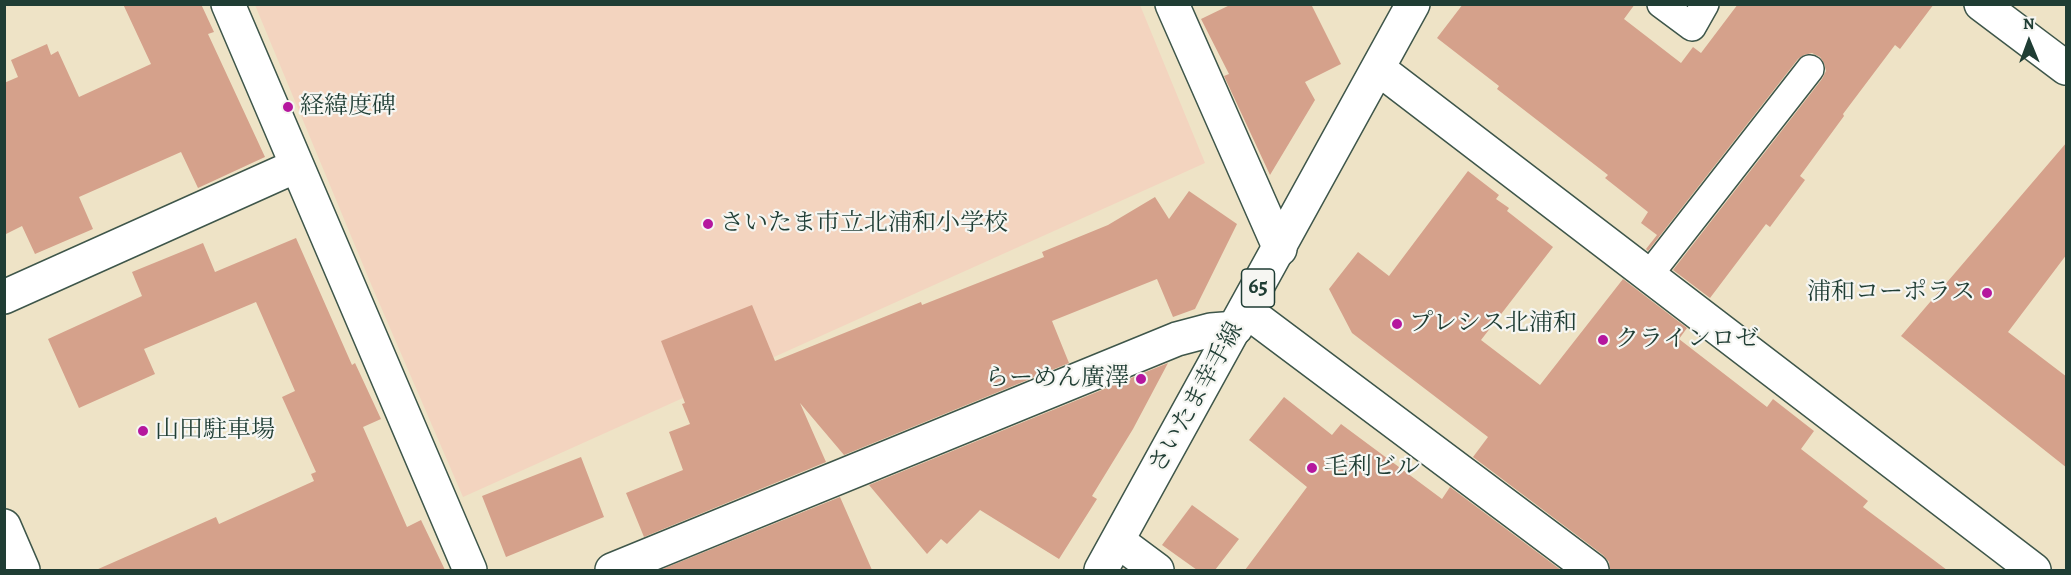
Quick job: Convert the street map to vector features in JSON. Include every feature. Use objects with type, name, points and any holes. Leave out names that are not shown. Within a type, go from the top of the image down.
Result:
[{"type":"street","points":[[228,4],[470,570]]},
{"type":"street","points":[[1172,4],[1280,249]]},
{"type":"street","name":"さいたま幸手線","points":[[1101,570],[1413,4]]},
{"type":"street","points":[[1981,4],[2067,68]]},
{"type":"street","points":[[1379,69],[2034,570]]},
{"type":"street","points":[[4,297],[296,166]]},
{"type":"street","points":[[612,570],[1177,339],[1241,319],[1592,570]]},
{"type":"street","points":[[4,526],[23,570]]},
{"type":"street","points":[[1118,541],[1157,570]]},
{"type":"lane","points":[[1661,4],[1692,27],[1705,4]]},
{"type":"lane","points":[[1649,275],[1810,69]]},
{"type":"shaded area","name":"さいたま市立北浦和小学校","points":[[255,5],[1140,5],[1205,163],[463,497]]},
{"type":"building","points":[[123,4],[201,4],[214,32],[208,34],[265,157],[198,188],[181,152],[79,197],[93,229],[35,254],[22,226],[4,235],[4,83],[18,77],[11,60],[47,44],[51,55],[58,51],[79,97],[151,64]]},
{"type":"building","points":[[1232,4],[1311,4],[1341,64],[1305,82],[1315,100],[1270,175],[1224,76],[1229,74],[1201,19]]},
{"type":"building","points":[[1463,4],[1635,4],[1624,19],[1681,63],[1693,47],[1701,53],[1738,4],[1934,4],[1900,49],[1895,45],[1800,176],[1805,180],[1770,227],[1766,224],[1710,298],[1673,270],[1822,79],[1826,71],[1820,57],[1812,53],[1798,59],[1648,251],[1646,249],[1657,235],[1641,223],[1648,212],[1605,178],[1608,175],[1497,89],[1499,86],[1437,38]]},
{"type":"building","name":"浦和コーポラス","points":[[2067,142],[2067,254],[2008,332],[2067,377],[2067,468],[1901,336]]},
{"type":"building","points":[[1468,171],[1499,195],[1496,199],[1509,208],[1507,211],[1553,247],[1481,340],[1540,385],[1623,279],[1687,328],[1679,339],[1767,407],[1773,399],[1814,431],[1801,449],[1868,501],[1863,507],[1947,570],[1610,570],[1609,562],[1603,555],[1473,457],[1488,437],[1352,333],[1329,289],[1358,252],[1389,276]]},
{"type":"building","points":[[1189,191],[1237,224],[1195,309],[1173,317],[1157,279],[1052,321],[1069,363],[844,455],[800,403],[826,462],[644,537],[626,493],[683,470],[669,432],[690,424],[682,404],[685,403],[661,341],[752,305],[775,361],[921,302],[922,305],[1044,257],[1042,252],[1108,225],[1155,197],[1169,219]]},
{"type":"building","points":[[296,238],[352,365],[355,363],[381,419],[363,427],[407,527],[421,520],[445,570],[96,570],[216,517],[219,524],[314,481],[311,474],[316,472],[282,397],[295,391],[256,302],[144,349],[155,374],[79,408],[48,339],[142,296],[132,272],[203,243],[215,272]]},
{"type":"building","points":[[1168,363],[1133,429],[1092,496],[1097,499],[1059,559],[980,510],[947,544],[941,539],[927,554],[869,485]]},
{"type":"building","points":[[1284,397],[1332,435],[1341,424],[1442,499],[1450,487],[1561,570],[1245,570],[1307,487],[1249,440]]},
{"type":"building","points":[[581,457],[604,517],[506,557],[482,496]]},
{"type":"building","points":[[840,497],[872,570],[660,570]]},
{"type":"building","points":[[1192,505],[1239,539],[1215,570],[1197,570],[1162,545]]},
{"type":"place","name":"経緯度碑","points":[[288,107]]},
{"type":"place","name":"さいたま市立北浦和小学校","points":[[708,224]]},
{"type":"place","name":"浦和コーポラス","points":[[1987,293]]},
{"type":"place","name":"プレシス北浦和","points":[[1397,324]]},
{"type":"place","name":"クラインロゼ","points":[[1603,340]]},
{"type":"place","name":"らーめん廣澤","points":[[1141,379]]},
{"type":"place","name":"山田駐車場","points":[[143,431]]},
{"type":"place","name":"毛利ビル","points":[[1312,468]]}]
